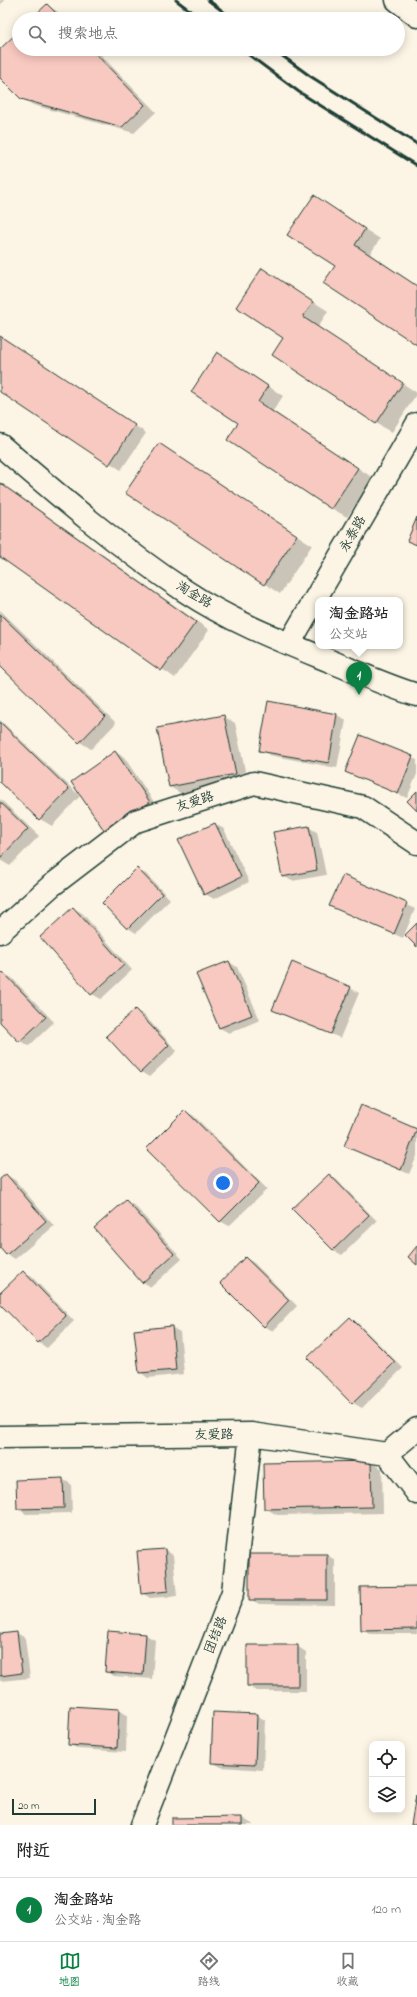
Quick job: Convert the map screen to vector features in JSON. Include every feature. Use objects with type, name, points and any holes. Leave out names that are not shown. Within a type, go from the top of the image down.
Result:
[{"type":"street","points":[[397,0],[417,16]]},
{"type":"street","name":"永泰路","points":[[316,597],[417,424]]},
{"type":"street","name":"淘金路","points":[[0,445],[62,499],[130,553],[187,592],[236,619],[289,644],[417,695]]},
{"type":"street","name":"永泰路","points":[[289,644],[315,599]]},
{"type":"street","name":"友爱路","points":[[0,932],[51,886],[136,821],[254,783],[363,807],[417,843]]},
{"type":"street","points":[[417,1429],[387,1454],[417,1493]]},
{"type":"street","name":"友爱路","points":[[0,1437],[251,1434],[387,1454]]},
{"type":"street","name":"团结路","points":[[142,1825],[233,1592],[251,1434]]},
{"type":"building","points":[[47,4],[55,12],[38,12]]},
{"type":"building","points":[[12,38],[12,56],[98,56],[145,105],[122,127],[21,99],[0,78],[0,49]]},
{"type":"building","points":[[314,195],[365,229],[355,245],[417,286],[417,345],[323,283],[335,266],[287,235]]},
{"type":"building","points":[[262,268],[313,302],[303,317],[403,383],[376,424],[272,355],[283,338],[236,307]]},
{"type":"building","points":[[0,336],[135,425],[109,465],[0,392]]},
{"type":"building","points":[[217,352],[268,386],[258,402],[358,468],[331,509],[227,440],[238,423],[191,392]]},
{"type":"building","points":[[159,443],[297,535],[264,585],[125,493]]},
{"type":"building","points":[[0,483],[196,622],[161,671],[0,557]]},
{"type":"building","points":[[417,517],[417,545],[407,541]]},
{"type":"building","points":[[0,614],[105,716],[79,743],[0,666]]},
{"type":"building","points":[[268,701],[337,714],[329,763],[259,751]]},
{"type":"building","points":[[224,715],[236,774],[169,787],[157,728]]},
{"type":"building","points":[[0,722],[69,789],[39,820],[0,782]]},
{"type":"building","points":[[360,735],[413,756],[398,794],[345,772]]},
{"type":"building","points":[[115,751],[150,802],[106,833],[71,782]]},
{"type":"building","points":[[417,791],[417,811],[407,801]]},
{"type":"building","points":[[0,802],[28,829],[0,858]]},
{"type":"building","points":[[215,823],[241,877],[204,895],[178,840]]},
{"type":"building","points":[[309,826],[317,870],[282,877],[273,832]]},
{"type":"building","points":[[137,868],[162,894],[127,929],[102,903]]},
{"type":"building","points":[[343,875],[407,903],[394,934],[329,906]]},
{"type":"building","points":[[73,907],[124,965],[91,995],[40,937]]},
{"type":"building","points":[[417,923],[417,947],[405,935]]},
{"type":"building","points":[[229,961],[252,1015],[219,1028],[196,974]]},
{"type":"building","points":[[292,962],[351,987],[331,1034],[272,1010]]},
{"type":"building","points":[[3,972],[46,1017],[19,1042],[0,1022],[0,975]]},
{"type":"building","points":[[135,1009],[169,1045],[140,1073],[106,1036]]},
{"type":"building","points":[[361,1105],[417,1129],[401,1170],[344,1146]]},
{"type":"building","points":[[185,1110],[259,1183],[220,1222],[146,1149]]},
{"type":"building","points":[[6,1174],[46,1221],[6,1255],[0,1248],[0,1179]]},
{"type":"building","points":[[329,1174],[369,1215],[333,1250],[292,1209]]},
{"type":"building","points":[[126,1200],[174,1254],[142,1283],[94,1228]]},
{"type":"building","points":[[417,1246],[417,1265],[408,1257]]},
{"type":"building","points":[[245,1257],[289,1300],[264,1327],[220,1283]]},
{"type":"building","points":[[23,1271],[66,1316],[38,1343],[0,1304],[0,1293]]},
{"type":"building","points":[[350,1317],[395,1362],[352,1404],[307,1358]]},
{"type":"building","points":[[172,1326],[176,1370],[139,1373],[134,1330]]},
{"type":"building","points":[[371,1461],[372,1507],[264,1509],[263,1463]]},
{"type":"building","points":[[63,1478],[64,1508],[17,1509],[16,1480]]},
{"type":"building","points":[[165,1549],[168,1591],[141,1594],[137,1551]]},
{"type":"building","points":[[249,1554],[327,1554],[327,1600],[249,1600]]},
{"type":"building","points":[[417,1586],[417,1629],[361,1630],[360,1587]]},
{"type":"building","points":[[108,1631],[146,1634],[143,1675],[105,1672]]},
{"type":"building","points":[[17,1632],[22,1673],[0,1676],[0,1634]]},
{"type":"building","points":[[247,1645],[298,1645],[298,1686],[247,1686]]},
{"type":"building","points":[[70,1706],[119,1709],[117,1748],[68,1745]]},
{"type":"building","points":[[213,1712],[257,1714],[255,1765],[211,1763]]},
{"type":"building","points":[[416,1795],[417,1825],[411,1825]]},
{"type":"building","points":[[242,1817],[242,1825],[172,1825],[172,1818]]},
{"type":"railway","points":[[176,0],[192,12]]},
{"type":"railway","points":[[208,0],[224,12]]},
{"type":"railway","points":[[250,56],[299,92],[417,166]]},
{"type":"railway","points":[[283,56],[310,76],[417,144]]},
{"type":"place","name":"淘金路站","points":[[359,695]]}]
